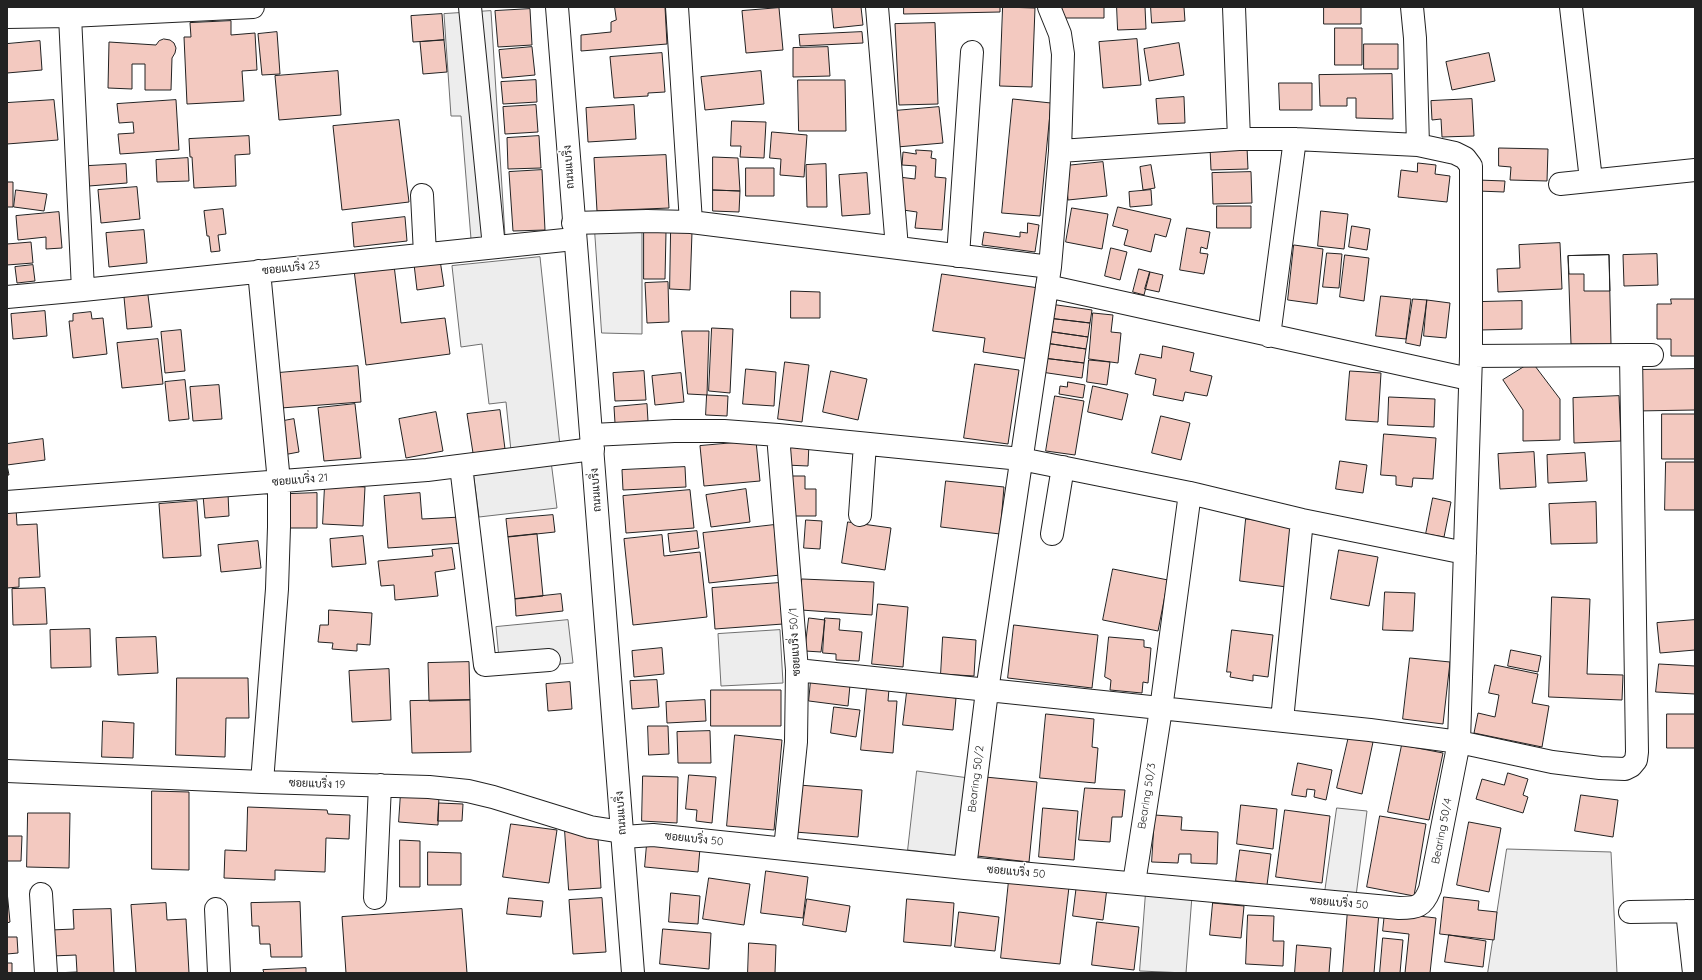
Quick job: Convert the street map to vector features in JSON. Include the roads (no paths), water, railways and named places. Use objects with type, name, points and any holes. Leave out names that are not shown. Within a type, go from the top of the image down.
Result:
[{"type":"street","points":[[7,17],[70,16],[253,7]]},
{"type":"street","points":[[470,7],[494,247]]},
{"type":"street","name":"ถนนแบริ่ง","points":[[557,7],[623,835],[632,973]]},
{"type":"street","points":[[677,7],[691,222]]},
{"type":"street","points":[[877,7],[897,248]]},
{"type":"street","name":"Bearing 50/2","points":[[965,868],[987,691],[1048,276],[1060,151],[1063,54],[1060,34],[1049,7]]},
{"type":"street","points":[[1234,7],[1239,139]]},
{"type":"street","points":[[1060,151],[1239,139],[1295,139],[1418,145],[1412,7]]},
{"type":"street","points":[[1571,7],[1591,180]]},
{"type":"street","points":[[70,16],[83,290]]},
{"type":"street","points":[[958,256],[972,52]]},
{"type":"street","points":[[1269,336],[1295,139]]},
{"type":"street","name":"Bearing 50/4","points":[[1409,908],[1420,906],[1426,901],[1430,889],[1459,742],[1469,378],[1471,356],[1471,166],[1465,158],[1455,153],[1418,145]]},
{"type":"street","points":[[1560,184],[1695,170]]},
{"type":"street","points":[[422,195],[425,254]]},
{"type":"street","name":"ซอยแบริ่ง 23","points":[[7,297],[494,247],[574,231],[691,222],[958,256],[1048,276],[1269,336],[1469,378]]},
{"type":"street","points":[[259,271],[279,482],[277,589],[262,782]]},
{"type":"street","points":[[1471,356],[1652,354]]},
{"type":"street","points":[[797,670],[1370,730],[1459,742],[1552,762],[1600,768],[1625,769],[1631,766],[1636,760],[1637,752],[1631,355]]},
{"type":"street","name":"ซอยแบริ่ง 21","points":[[7,502],[279,482],[461,466],[592,442],[674,431],[724,431],[1021,459],[1190,493],[1302,520],[1465,553]]},
{"type":"street","name":"ซอยแบริ่ง 50/1","points":[[778,435],[797,670],[796,742],[785,849]]},
{"type":"street","points":[[860,515],[866,444]]},
{"type":"street","points":[[461,466],[485,665],[549,660]]},
{"type":"street","points":[[1052,534],[1063,467]]},
{"type":"street","name":"Bearing 50/3","points":[[1134,883],[1161,709],[1190,493]]},
{"type":"street","points":[[1282,720],[1302,520]]},
{"type":"street","name":"ซอยแบริ่ง 19","points":[[7,771],[262,782],[429,787],[468,791],[493,797],[590,827],[623,835]]},
{"type":"street","points":[[376,898],[380,785]]},
{"type":"street","name":"ซอยแบริ่ง 50","points":[[623,835],[653,835],[965,868],[1409,908]]},
{"type":"street","points":[[41,894],[46,973]]},
{"type":"street","points":[[216,909],[219,973]]},
{"type":"street","points":[[1630,912],[1691,911],[1694,973]]}]
